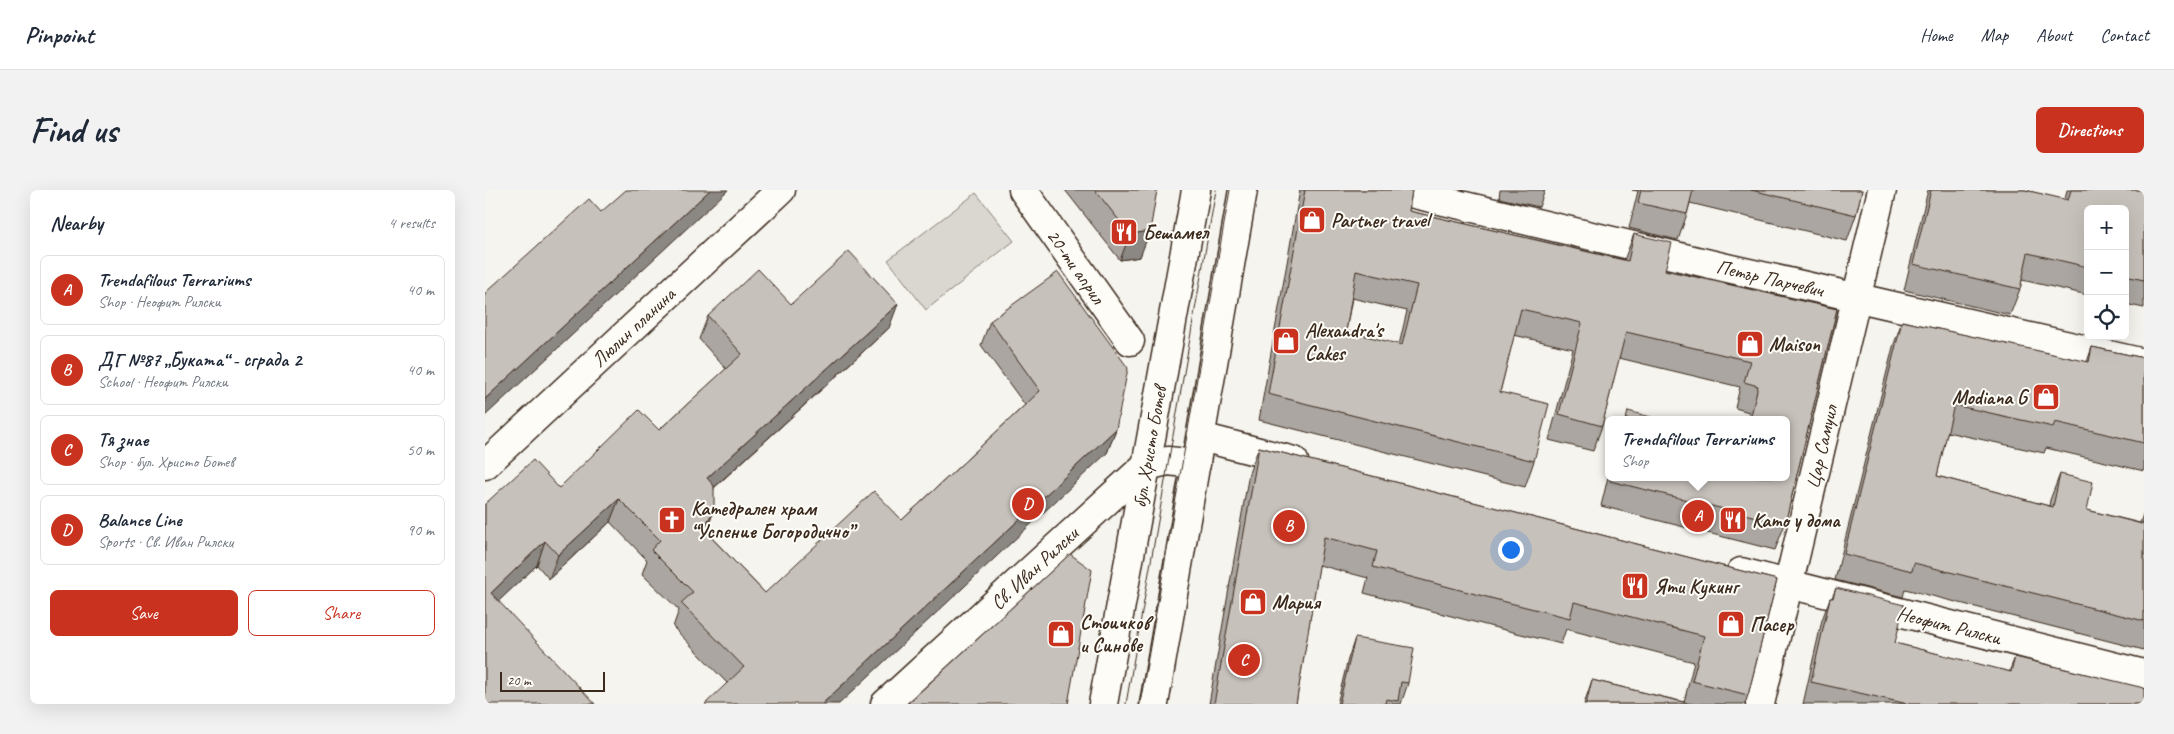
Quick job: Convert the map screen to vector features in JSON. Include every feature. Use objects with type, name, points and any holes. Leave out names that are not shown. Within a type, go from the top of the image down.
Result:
[{"type":"street","name":"Люлин планина","points":[[485,465],[781,190]]},
{"type":"street","name":"20-ти април","points":[[1023,190],[1130,341]]},
{"type":"street","name":"бул. Христо Ботев","points":[[1103,704],[1196,190]]},
{"type":"street","points":[[1154,704],[1243,190]]},
{"type":"street","name":"Петър Парчевич","points":[[1397,190],[2144,363]]},
{"type":"street","name":"Цар Самуил","points":[[1760,704],[1883,190]]},
{"type":"street","points":[[1201,437],[1315,466]]},
{"type":"street","points":[[1145,466],[1168,461],[1196,464]]},
{"type":"street","name":"Св. Иван Рилски","points":[[885,704],[1145,466]]},
{"type":"street","name":"Неофит Рилски","points":[[1721,567],[2144,674]]},
{"type":"shaded area","points":[[976,193],[1014,241],[926,310],[888,260]]},
{"type":"building","points":[[626,190],[710,190],[485,399],[485,293],[589,199],[601,212]]},
{"type":"building","points":[[1095,190],[1157,190],[1150,231],[1130,234]]},
{"type":"building","points":[[1305,190],[1412,190],[1409,211],[1628,261],[1634,234],[1672,243],[1665,270],[1837,309],[1785,524],[1610,481],[1790,481],[1790,416],[1751,416],[1758,386],[1744,382],[1750,361],[1626,332],[1602,426],[1559,414],[1582,323],[1521,309],[1500,392],[1549,404],[1534,461],[1268,394]],"holes":[[[1356,271],[1417,285],[1402,345],[1346,331]]]},
{"type":"building","points":[[1641,190],[1693,190],[1687,214],[1638,203]]},
{"type":"building","points":[[1751,190],[1862,190],[1856,215]]},
{"type":"building","points":[[1931,190],[2025,190],[2068,200],[2071,190],[2144,190],[2144,280],[2129,277],[2129,205],[2084,205],[2084,266],[2028,253],[2020,289],[1913,264]]},
{"type":"building","points":[[849,251],[898,304],[707,478],[714,486],[714,510],[703,529],[765,593],[874,491],[902,520],[1040,391],[990,321],[1058,272],[1128,368],[1116,429],[822,704],[705,704],[744,667],[681,603],[693,592],[651,550],[660,540],[619,499],[558,555],[545,541],[491,593],[595,704],[485,704],[485,504],[533,460],[559,488],[639,410],[659,430],[742,354],[708,316],[758,269],[791,304]]},
{"type":"building","points":[[1902,321],[2089,362],[2092,347],[2144,358],[2144,443],[2055,422],[2053,427],[1954,405],[1937,476],[2053,507],[2060,474],[2093,482],[2087,510],[2142,524],[2144,518],[2144,621],[1914,563],[1912,571],[1844,554]]},
{"type":"building","points":[[1628,411],[1647,416],[1627,416]]},
{"type":"building","points":[[1259,447],[1777,580],[1748,695],[1692,681],[1704,636],[1574,602],[1570,618],[1502,601],[1373,567],[1377,551],[1324,537],[1296,704],[1214,704]]},
{"type":"building","points":[[1070,554],[1092,570],[1068,704],[907,704]]},
{"type":"building","points":[[1836,588],[1904,605],[1895,643],[2011,672],[2015,657],[2144,688],[2144,704],[1908,704],[1811,682],[1830,598],[1833,598]]},
{"type":"building","points":[[1355,638],[1414,648],[1408,683],[1401,682],[1398,701],[1386,699],[1385,704],[1339,704]]},
{"type":"building","points":[[1592,680],[1691,704],[1586,704]]},
{"type":"tram line","points":[[1126,704],[1216,190]]},
{"type":"tram line","points":[[1140,704],[1230,190]]},
{"type":"place","name":"Partner travel","points":[[1312,220]]},
{"type":"place","name":"Бешамел","points":[[1124,232]]},
{"type":"place","name":"Alexandra's Cakes","points":[[1286,341]]},
{"type":"place","name":"Maison","points":[[1750,344]]},
{"type":"place","name":"Modiana G","points":[[2046,397]]},
{"type":"place","name":"Balance Line","points":[[1028,504]]},
{"type":"place","name":"Trendafilous Terrariums","points":[[1698,516]]},
{"type":"place","name":"Катедрален храм “Успение Богородично”","points":[[672,520]]},
{"type":"place","name":"Като у дома","points":[[1733,520]]},
{"type":"place","name":"ДГ №87 „Буката“ - сграда 2","points":[[1289,526]]},
{"type":"place","name":"Яти Кукинг","points":[[1635,586]]},
{"type":"place","name":"Мария","points":[[1253,602]]},
{"type":"place","name":"Пасер","points":[[1731,624]]},
{"type":"place","name":"Стоичков и Синове","points":[[1061,634]]},
{"type":"place","name":"Тя знае","points":[[1244,660]]}]
